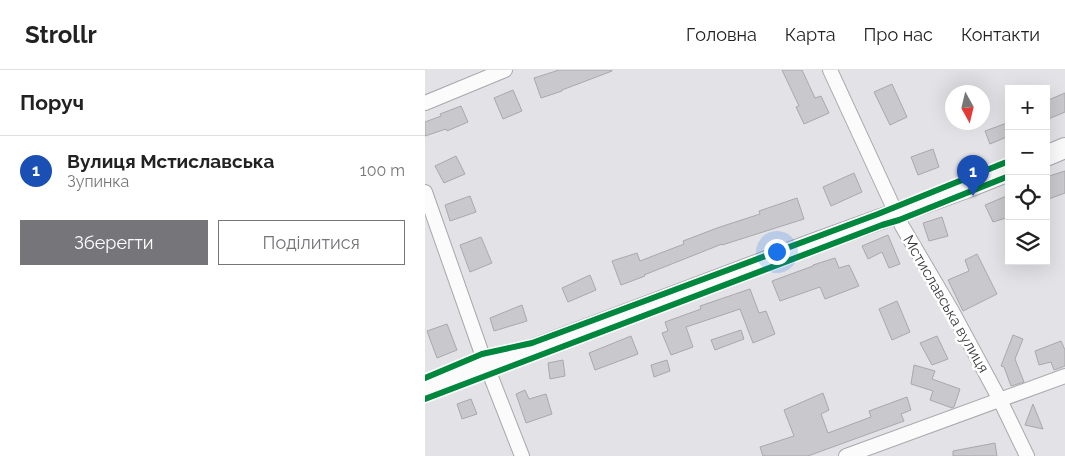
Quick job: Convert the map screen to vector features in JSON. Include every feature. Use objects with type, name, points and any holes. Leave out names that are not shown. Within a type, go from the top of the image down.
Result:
[{"type":"main road","points":[[1050,154],[1065,148]]},
{"type":"main road","points":[[425,390],[1005,173]]},
{"type":"street","points":[[425,103],[505,70]]},
{"type":"street","name":"Мстиславська вулиця","points":[[830,70],[902,226],[952,311],[1000,400],[1027,456]]},
{"type":"street","points":[[425,192],[487,366],[522,456]]},
{"type":"street","points":[[846,456],[1065,376]]},
{"type":"building","points":[[559,70],[612,71],[541,98],[534,78]]},
{"type":"building","points":[[782,70],[802,70],[815,98],[821,96],[829,113],[804,124],[796,107],[799,106]]},
{"type":"building","points":[[892,84],[907,117],[890,125],[874,92]]},
{"type":"building","points":[[513,90],[522,111],[503,119],[494,98]]},
{"type":"building","points":[[1065,93],[1065,112],[1050,118],[1050,99]]},
{"type":"building","points":[[461,106],[468,122],[447,131],[446,129],[425,136],[425,122]]},
{"type":"building","points":[[1005,124],[1005,138],[990,144],[985,131]]},
{"type":"building","points":[[933,149],[939,167],[918,175],[911,157]]},
{"type":"building","points":[[456,156],[465,174],[444,183],[435,166]]},
{"type":"building","points":[[1065,171],[1065,193],[1050,199],[1050,176]]},
{"type":"building","points":[[854,173],[862,192],[831,206],[823,187]]},
{"type":"building","points":[[470,196],[476,212],[450,221],[445,205]]},
{"type":"building","points":[[1005,197],[1005,218],[993,222],[985,205]]},
{"type":"building","points":[[797,198],[804,219],[722,244],[621,285],[612,261],[637,253],[640,261],[684,244],[683,241],[760,214],[759,211]]},
{"type":"building","points":[[942,217],[948,236],[929,241],[923,223]]},
{"type":"building","points":[[888,235],[900,264],[889,268],[882,252],[868,259],[862,246]]},
{"type":"building","points":[[481,237],[492,263],[470,272],[460,245]]},
{"type":"building","points":[[977,254],[997,294],[963,311],[948,280],[969,271],[965,260]]},
{"type":"building","points":[[835,258],[839,268],[849,265],[859,286],[825,299],[820,287],[780,301],[772,281]]},
{"type":"building","points":[[590,275],[596,290],[568,302],[562,288]]},
{"type":"building","points":[[750,289],[759,313],[766,311],[775,334],[753,343],[740,309],[686,327],[693,347],[671,355],[662,333],[668,331],[665,322],[701,309],[700,306]]},
{"type":"building","points":[[897,301],[910,332],[892,340],[879,309]]},
{"type":"building","points":[[522,305],[527,321],[494,331],[490,318]]},
{"type":"building","points":[[447,324],[457,350],[437,358],[427,331]]},
{"type":"building","points":[[741,330],[744,339],[715,350],[711,340]]},
{"type":"building","points":[[1013,335],[1023,339],[1015,359],[1024,382],[1011,386],[1004,367],[1001,366]]},
{"type":"building","points":[[631,336],[638,354],[595,370],[589,353]]},
{"type":"building","points":[[937,336],[948,359],[932,365],[920,343]]},
{"type":"building","points":[[1061,341],[1065,350],[1065,366],[1054,370],[1051,362],[1039,365],[1035,351]]},
{"type":"building","points":[[563,360],[565,376],[550,379],[548,363]]},
{"type":"building","points":[[667,360],[670,371],[654,377],[651,365]]},
{"type":"building","points":[[914,365],[935,371],[932,379],[960,389],[954,407],[952,408],[930,400],[933,391],[911,384]]},
{"type":"building","points":[[525,390],[529,399],[546,394],[552,414],[526,423],[516,394]]},
{"type":"building","points":[[823,393],[829,410],[821,414],[828,433],[871,417],[869,411],[907,397],[911,410],[901,414],[904,421],[808,456],[763,456],[760,447],[794,436],[784,410]]},
{"type":"building","points":[[471,399],[477,414],[462,419],[457,404]]},
{"type":"building","points":[[1033,404],[1043,429],[1025,425]]},
{"type":"building","points":[[995,443],[997,456],[953,456],[953,451]]},
{"type":"cycle path","points":[[425,378],[482,354],[532,343],[878,214],[1005,163]]},
{"type":"cycle path","points":[[425,399],[899,220],[1005,178]]},
{"type":"place","name":"Вулиця Мстиславська","points":[[973,196]]}]
